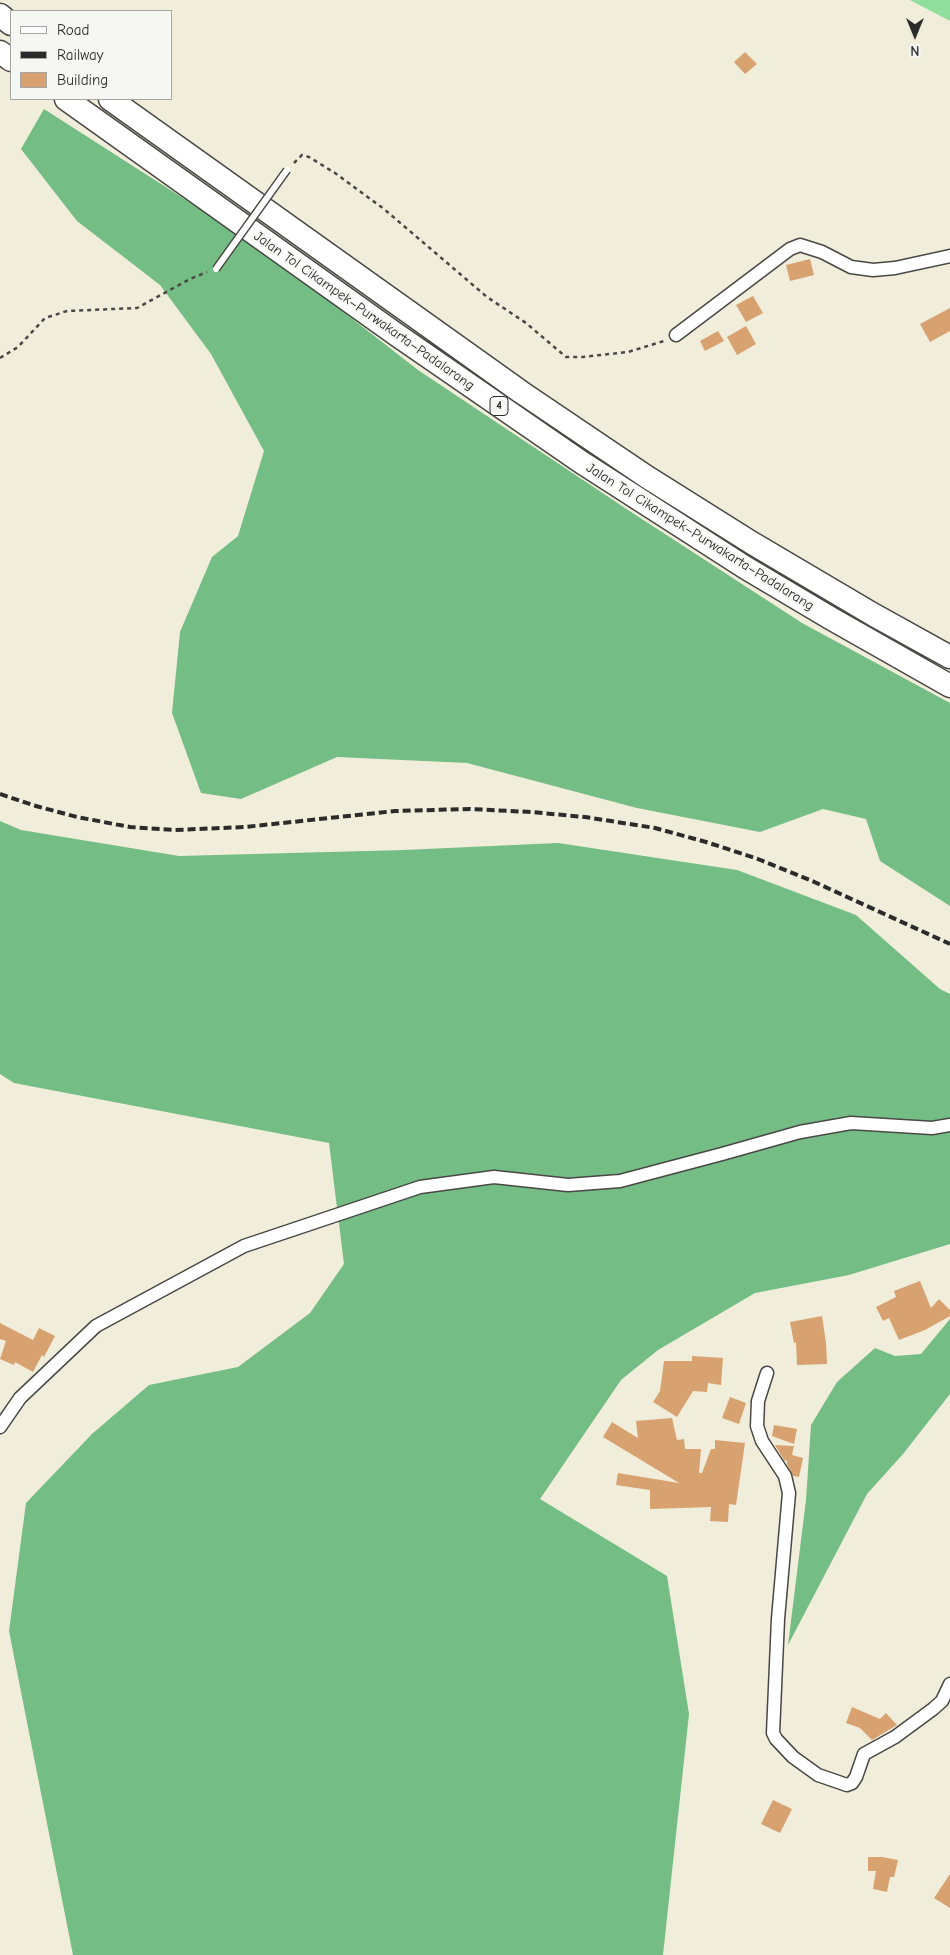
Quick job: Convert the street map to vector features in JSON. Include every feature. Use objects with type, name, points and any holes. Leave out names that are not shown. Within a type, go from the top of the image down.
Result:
[{"type":"highway","points":[[0,15],[10,23]]},
{"type":"highway","name":"Jalan Tol Cikampek–Purwakarta–Padalarang","points":[[67,100],[396,335],[581,462],[746,568],[950,686]]},
{"type":"highway","name":"Jalan Tol Cikampek–Purwakarta–Padalarang","points":[[111,100],[417,320],[640,472],[752,543],[874,615],[950,657]]},
{"type":"street","points":[[676,335],[790,249],[800,245],[822,252],[852,267],[873,270],[895,268],[950,256]]},
{"type":"street","points":[[0,1427],[20,1398],[96,1326],[244,1246],[420,1187],[494,1177],[568,1185],[620,1181],[800,1132],[851,1123],[932,1128],[950,1125]]},
{"type":"street","points":[[767,1373],[758,1401],[757,1426],[762,1441],[785,1476],[789,1493],[777,1638],[773,1733],[776,1739],[793,1757],[818,1775],[847,1785],[856,1777],[864,1754],[895,1737],[933,1709],[942,1701],[950,1684]]},
{"type":"lane","points":[[216,269],[287,170]]},
{"type":"path","points":[[287,170],[302,156],[315,160],[335,173],[384,210],[487,297],[526,323],[566,357],[628,352],[659,344],[676,335]]},
{"type":"path","points":[[0,358],[18,347],[45,318],[67,311],[137,308],[190,279],[216,269]]},
{"type":"green space","points":[[910,0],[950,0],[950,21]]},
{"type":"green space","points":[[44,109],[264,250],[418,370],[628,510],[802,623],[950,703],[950,906],[880,861],[866,819],[823,809],[760,832],[637,808],[467,763],[337,757],[241,799],[201,793],[172,713],[180,632],[212,557],[238,536],[264,451],[211,354],[160,285],[77,221],[21,149]]},
{"type":"green space","points":[[0,821],[21,830],[179,856],[404,850],[558,843],[737,870],[856,915],[940,989],[950,994],[950,1244],[849,1275],[755,1293],[658,1350],[621,1380],[540,1499],[667,1576],[689,1714],[663,1955],[73,1955],[9,1631],[26,1503],[92,1434],[149,1385],[238,1367],[310,1313],[344,1264],[329,1143],[14,1083],[0,1074]]},
{"type":"green space","points":[[950,1319],[950,1394],[903,1454],[867,1494],[788,1645],[806,1500],[811,1425],[837,1382],[875,1348],[895,1356],[921,1354]]},
{"type":"building","points":[[745,52],[757,64],[745,74],[734,62]]},
{"type":"building","points":[[810,259],[814,275],[790,281],[786,265]]},
{"type":"building","points":[[753,296],[763,313],[746,322],[736,305]]},
{"type":"building","points":[[950,308],[950,331],[930,342],[920,324]]},
{"type":"building","points":[[746,326],[756,344],[737,355],[727,337]]},
{"type":"building","points":[[718,331],[724,341],[705,351],[700,341]]},
{"type":"building","points":[[920,1281],[931,1308],[939,1299],[950,1310],[950,1316],[925,1330],[899,1340],[889,1318],[883,1321],[876,1307],[896,1297],[894,1291]]},
{"type":"building","points":[[822,1316],[827,1364],[797,1365],[796,1342],[794,1343],[790,1322]]},
{"type":"building","points":[[0,1323],[33,1340],[39,1328],[55,1336],[44,1357],[42,1355],[33,1372],[15,1362],[14,1365],[0,1359],[6,1341],[0,1339]]},
{"type":"building","points":[[692,1356],[723,1358],[721,1385],[708,1383],[707,1392],[693,1391],[677,1417],[653,1402],[660,1391],[664,1361],[692,1361]]},
{"type":"building","points":[[730,1397],[746,1403],[739,1424],[722,1418]]},
{"type":"building","points":[[672,1418],[677,1440],[684,1439],[685,1449],[701,1449],[699,1473],[702,1473],[711,1449],[715,1449],[715,1440],[745,1443],[736,1505],[729,1504],[728,1522],[710,1521],[711,1507],[650,1509],[650,1490],[616,1485],[618,1473],[679,1483],[603,1437],[612,1422],[638,1438],[636,1421]]},
{"type":"building","points":[[774,1425],[797,1429],[794,1444],[772,1436]]},
{"type":"building","points":[[775,1445],[794,1446],[792,1455],[803,1458],[799,1477],[793,1476],[787,1461],[784,1460]]},
{"type":"building","points":[[852,1707],[880,1719],[886,1713],[897,1725],[872,1740],[860,1728],[846,1723]]},
{"type":"building","points":[[773,1800],[792,1809],[780,1833],[761,1824]]},
{"type":"building","points":[[868,1857],[898,1860],[894,1877],[890,1877],[887,1892],[873,1889],[876,1871],[868,1871]]},
{"type":"building","points":[[950,1874],[950,1908],[934,1898]]},
{"type":"railway","points":[[0,794],[77,817],[130,827],[175,830],[245,827],[395,811],[470,809],[585,817],[655,828],[758,859],[810,880],[950,944]]}]
